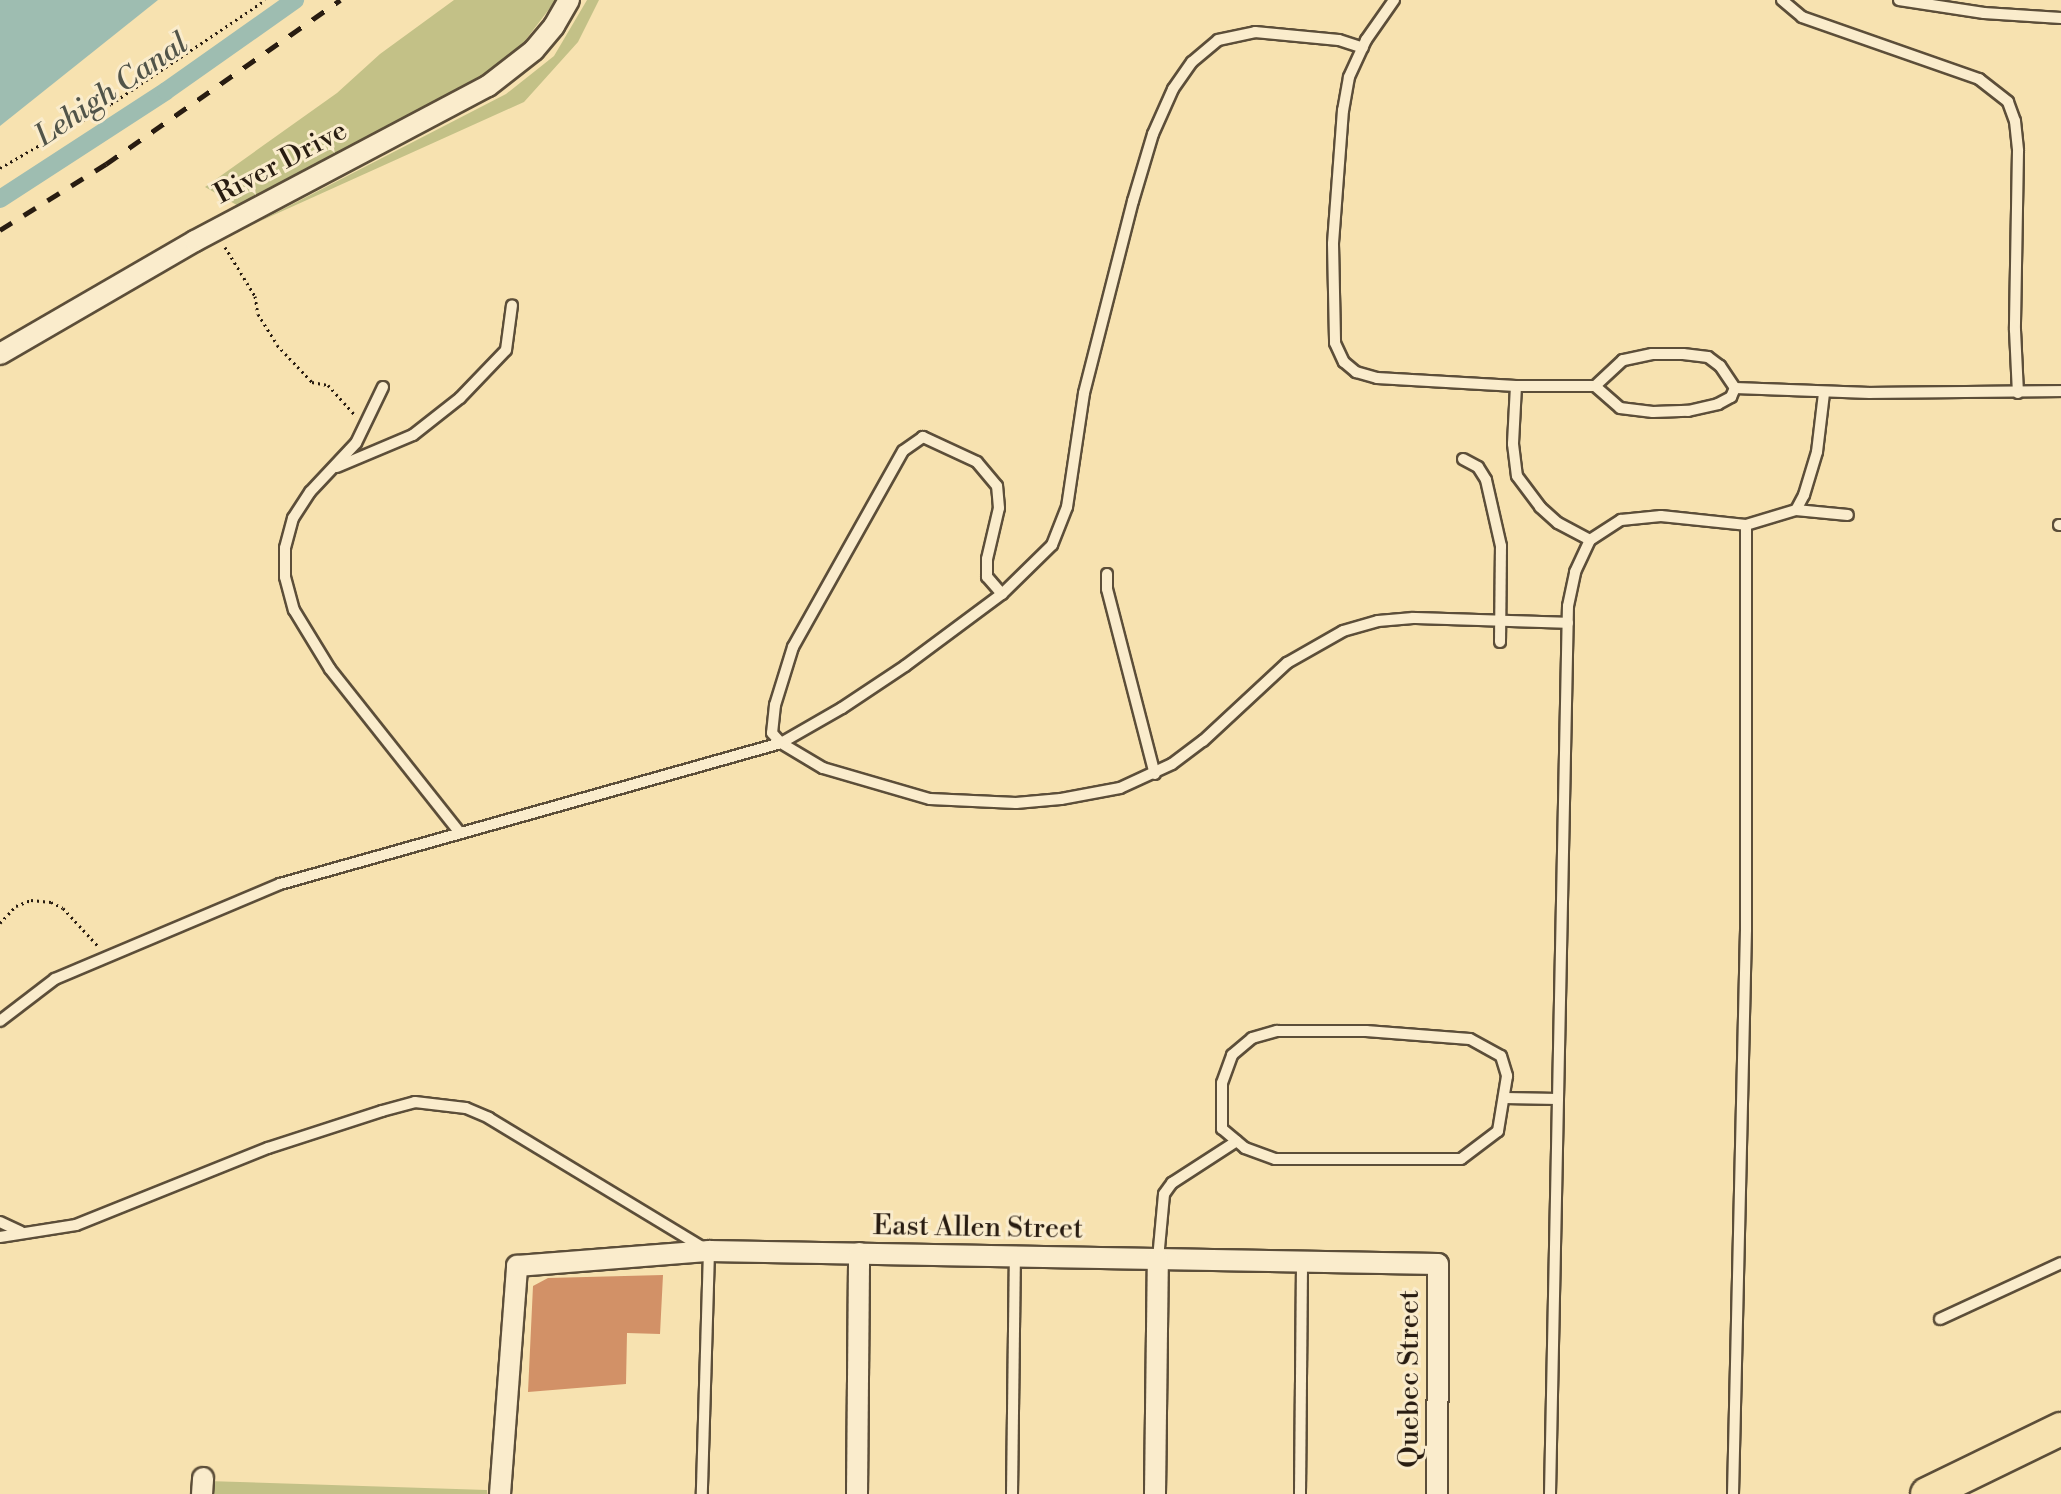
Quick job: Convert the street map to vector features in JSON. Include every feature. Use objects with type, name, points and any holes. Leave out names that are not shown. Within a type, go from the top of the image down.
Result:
[{"type":"main road","points":[[1927,1494],[2061,1429]]},
{"type":"street","name":"River Drive","points":[[0,354],[214,231],[496,80],[534,50],[554,26],[569,0]]},
{"type":"street","name":"East Allen Street","points":[[500,1494],[517,1266],[709,1251],[1438,1264]]},
{"type":"street","points":[[857,1494],[859,1253]]},
{"type":"street","points":[[1155,1494],[1158,1259]]},
{"type":"street","name":"Quebec Street","points":[[1437,1494],[1438,1264]]},
{"type":"lane","points":[[1394,0],[1363,48],[1349,77],[1343,110],[1333,244],[1335,343],[1344,362],[1356,372],[1377,378],[1516,386],[1595,386],[1620,408],[1653,412],[1688,411],[1718,404],[1731,397],[1735,388]]},
{"type":"lane","points":[[1782,0],[1802,17],[1979,79],[2008,102],[2015,121],[2018,151],[2015,330],[2018,393]]},
{"type":"lane","points":[[1904,0],[1984,13],[2061,18]]},
{"type":"lane","points":[[0,1021],[55,979],[280,884],[781,743],[855,700],[1002,594],[1052,545],[1067,507],[1084,393],[1101,318],[1153,134],[1173,89],[1192,62],[1218,40],[1255,32],[1339,40],[1363,48]]},
{"type":"lane","points":[[334,469],[413,435],[460,398],[506,350],[512,305]]},
{"type":"lane","points":[[1595,386],[1623,360],[1652,354],[1683,354],[1708,357],[1720,366],[1735,388]]},
{"type":"lane","points":[[1516,386],[1513,444],[1517,476],[1540,507],[1558,523],[1590,540]]},
{"type":"lane","points":[[383,387],[356,443],[310,492],[293,518],[285,563],[294,610],[330,669],[460,833]]},
{"type":"lane","points":[[1735,388],[1824,393],[2061,391]]},
{"type":"lane","points":[[1796,510],[1804,495],[1817,452],[1824,393]]},
{"type":"lane","points":[[1002,594],[987,577],[987,559],[999,508],[997,486],[977,462],[923,437],[903,451],[793,647],[775,705],[772,733],[781,743],[823,768],[930,799],[1016,803],[1061,799],[1110,791],[1155,774],[1203,741],[1287,663],[1343,631],[1395,619],[1568,623]]},
{"type":"lane","points":[[1463,459],[1478,467],[1486,480],[1501,546],[1500,642]]},
{"type":"lane","points":[[1550,1494],[1571,583],[1590,540],[1621,520],[1644,516],[1746,525],[1796,510],[1848,515]]},
{"type":"lane","points":[[1733,1494],[1745,946],[1746,525]]},
{"type":"lane","points":[[1107,574],[1107,589],[1155,774]]},
{"type":"lane","points":[[1277,1031],[1366,1031],[1470,1039],[1501,1056],[1507,1076],[1505,1098],[1498,1131],[1461,1159],[1275,1159],[1237,1141],[1222,1129],[1222,1083],[1232,1055],[1252,1038],[1277,1031]]},
{"type":"lane","points":[[1505,1098],[1558,1099]]},
{"type":"lane","points":[[0,1237],[76,1225],[268,1148],[415,1102],[443,1103],[489,1118],[709,1251],[702,1494]]},
{"type":"lane","points":[[1158,1259],[1164,1194],[1172,1183],[1237,1141]]},
{"type":"lane","points":[[0,1222],[23,1233]]},
{"type":"lane","points":[[1012,1494],[1015,1256]]},
{"type":"lane","points":[[1300,1494],[1302,1262]]},
{"type":"lane","points":[[1940,1319],[2061,1263]]},
{"type":"path","points":[[0,168],[111,104],[265,0]]},
{"type":"path","points":[[214,231],[255,296],[258,314],[277,345],[312,382],[328,385],[341,397],[364,426]]},
{"type":"path","points":[[0,923],[16,906],[31,900],[51,902],[63,908],[107,956]]},
{"type":"shaded area","points":[[0,0],[158,0],[0,126]]},
{"type":"shaded area","points":[[454,0],[556,0],[518,50],[477,80],[242,208],[205,187],[337,93],[380,54]]},
{"type":"shaded area","points":[[587,0],[599,0],[578,42],[524,102],[256,223],[506,94],[554,56]]},
{"type":"shaded area","points":[[207,1481],[487,1490],[487,1494],[207,1494]]},
{"type":"building","points":[[663,1275],[660,1334],[627,1333],[626,1384],[528,1392],[533,1286],[548,1278]]},
{"type":"waterway","name":"Lehigh Canal","points":[[0,199],[166,91],[295,0]]},
{"type":"railway","points":[[0,230],[106,164],[340,0]]}]
